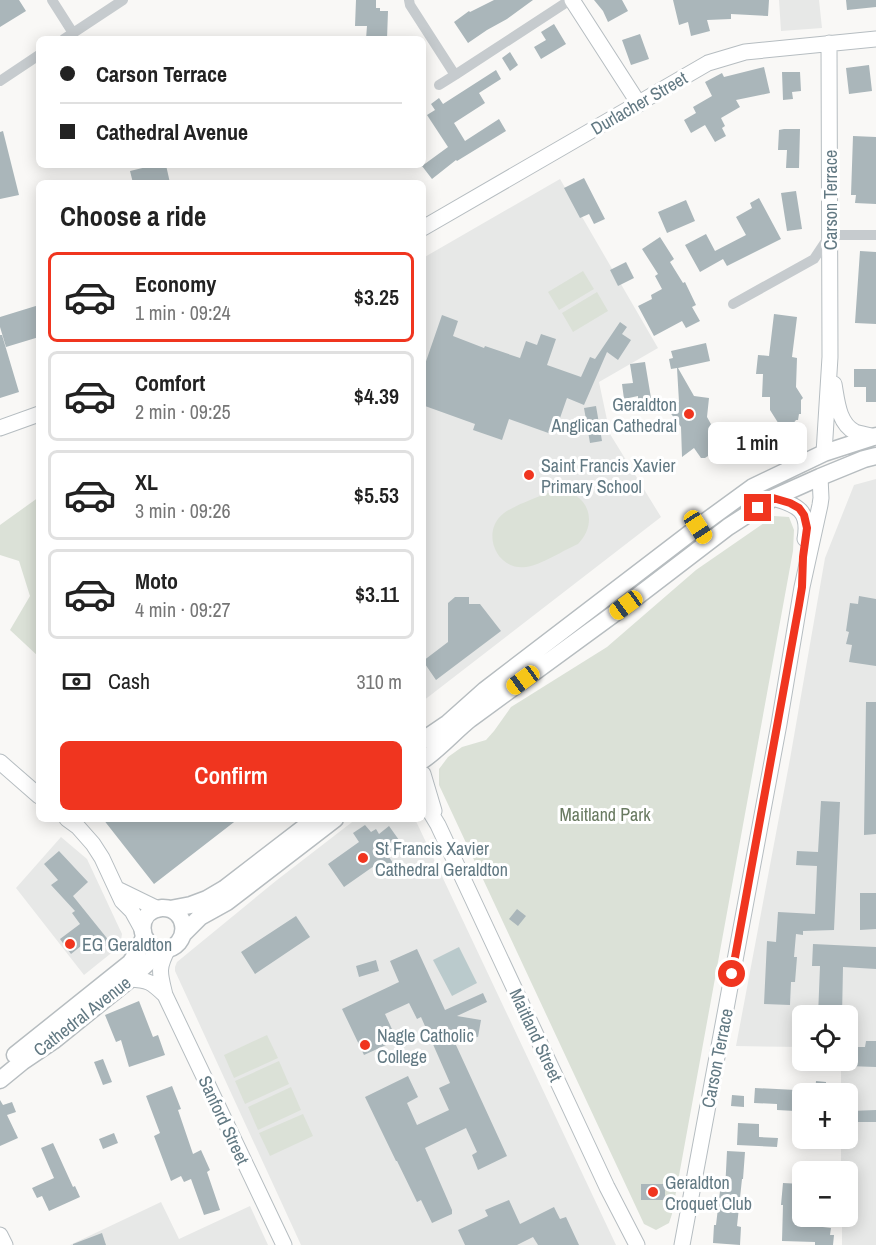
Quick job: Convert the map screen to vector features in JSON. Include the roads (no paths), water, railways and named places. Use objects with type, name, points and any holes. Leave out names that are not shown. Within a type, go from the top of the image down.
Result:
[{"type":"main road","points":[[571,0],[639,104]]},
{"type":"main road","name":"Durlacher Street","points":[[426,226],[708,63],[746,52],[876,39]]},
{"type":"main road","name":"Carson Terrace","points":[[824,453],[830,357],[829,43]]},
{"type":"main road","name":"Carson Terrace","points":[[830,357],[840,416],[856,432],[875,436]]},
{"type":"main road","points":[[0,428],[36,415]]},
{"type":"main road","points":[[426,738],[698,527],[753,488],[824,453],[875,436]]},
{"type":"main road","points":[[426,758],[470,720],[728,527],[773,498],[876,456]]},
{"type":"main road","points":[[753,488],[792,474],[812,474],[820,477]]},
{"type":"main road","name":"Carson Terrace","points":[[682,1245],[777,735],[802,587],[821,498],[820,477]]},
{"type":"main road","name":"Carson Terrace","points":[[773,498],[790,503],[799,508],[804,515],[807,528],[802,587]]},
{"type":"main road","points":[[698,527],[708,542]]},
{"type":"main road","points":[[0,762],[36,793]]},
{"type":"main road","name":"Maitland Street","points":[[426,784],[438,825]]},
{"type":"main road","name":"Maitland Street","points":[[426,805],[438,825],[597,1165],[637,1245]]},
{"type":"main road","points":[[71,822],[93,844],[122,901],[132,912],[151,946],[165,950],[178,944],[184,933],[200,917],[227,902],[331,822]]},
{"type":"main road","points":[[143,934],[143,925],[148,915],[164,909],[191,905],[216,894],[311,822]]},
{"type":"main road","points":[[117,889],[175,912],[183,921],[184,933]]},
{"type":"main road","name":"Cathedral Avenue","points":[[0,1066],[130,963],[137,953],[143,934]]},
{"type":"main road","name":"Cathedral Avenue","points":[[0,1080],[53,1041],[165,950]]},
{"type":"main road","name":"Sanford Street","points":[[165,950],[160,974],[165,995],[284,1245]]},
{"type":"main road","points":[[130,979],[146,980],[165,995]]},
{"type":"main road","points":[[0,1235],[5,1245]]},
{"type":"street","points":[[52,0],[68,36],[123,0]]},
{"type":"street","points":[[409,0],[455,75]]},
{"type":"street","points":[[439,85],[571,0]]},
{"type":"street","points":[[0,81],[36,57]]},
{"type":"street","points":[[734,304],[814,259],[830,235],[876,235]]},
{"type":"place","name":"Geraldton Anglican Cathedral","points":[[689,414]]},
{"type":"place","name":"Saint Francis Xavier Primary School","points":[[529,475]]},
{"type":"place","name":"St Francis Xavier Cathedral Geraldton","points":[[363,858]]},
{"type":"place","name":"EG Geraldton","points":[[70,944]]},
{"type":"place","name":"Nagle Catholic College","points":[[365,1045]]},
{"type":"place","name":"Geraldton Croquet Club","points":[[653,1192]]},
{"type":"park label","name":"Maitland Park","points":[[605,814]]}]
